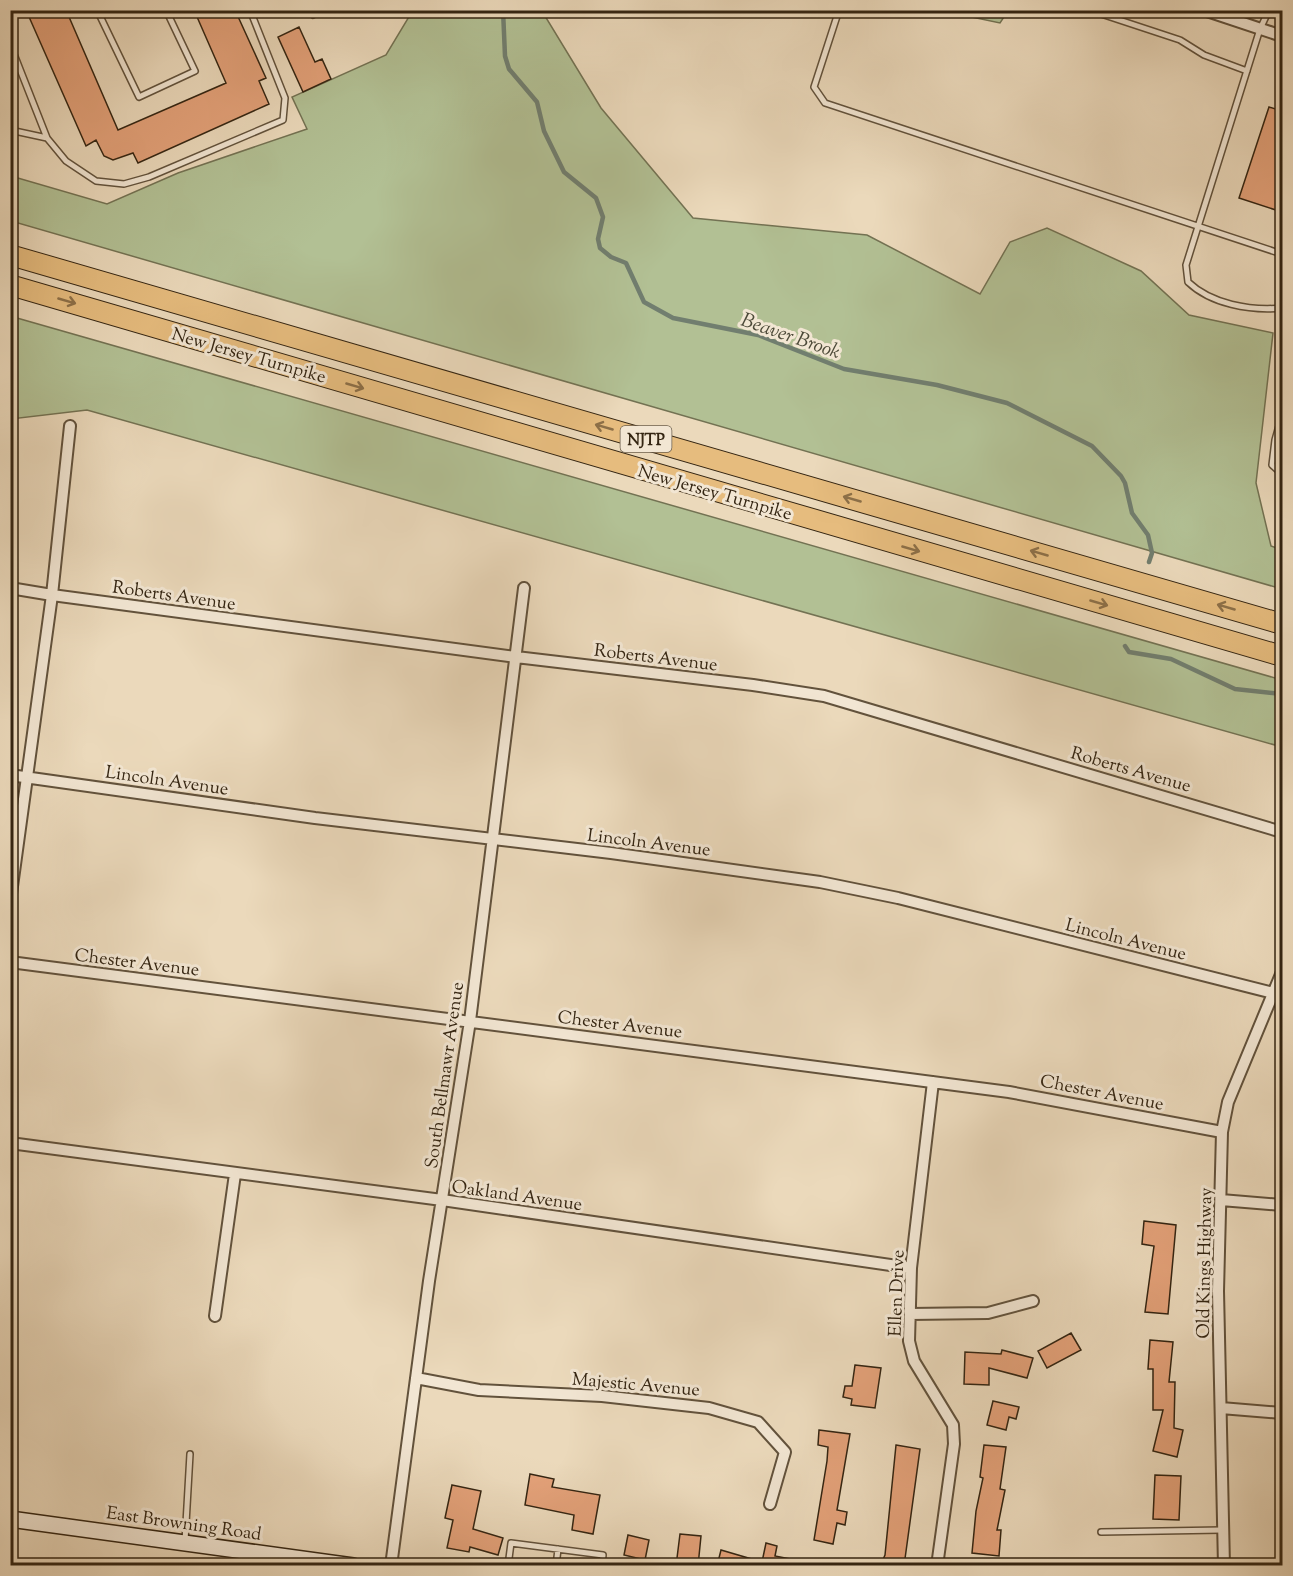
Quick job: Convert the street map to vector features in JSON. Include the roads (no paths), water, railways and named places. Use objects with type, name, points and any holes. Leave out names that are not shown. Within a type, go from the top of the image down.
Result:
[{"type":"highway","name":"New Jersey Turnpike","points":[[10,255],[1282,624]]},
{"type":"highway","name":"New Jersey Turnpike","points":[[10,285],[1282,656]]},
{"type":"highway","points":[[1221,638],[1282,662]]},
{"type":"main road","name":"East Browning Road","points":[[10,1520],[353,1566]]},
{"type":"street","points":[[1204,10],[1282,36]]},
{"type":"street","points":[[10,901],[52,595],[70,426]]},
{"type":"street","name":"Roberts Avenue","points":[[10,588],[516,657],[753,685],[824,696],[1282,832]]},
{"type":"street","name":"South Bellmawr Avenue","points":[[391,1566],[442,1200],[470,1021],[525,588]]},
{"type":"street","name":"Lincoln Avenue","points":[[10,775],[315,818],[820,882],[898,898],[1273,993]]},
{"type":"street","name":"Chester Avenue","points":[[10,962],[1009,1092],[1222,1132]]},
{"type":"street","name":"Old Kings Highway","points":[[1224,1566],[1221,1530],[1218,1292],[1222,1132],[1228,1102],[1282,972]]},
{"type":"street","name":"Ellen Drive","points":[[933,1082],[911,1268],[909,1341],[914,1361],[953,1425],[954,1444],[937,1566]]},
{"type":"street","name":"Oakland Avenue","points":[[10,1143],[442,1200],[911,1268]]},
{"type":"street","points":[[215,1316],[235,1174]]},
{"type":"street","points":[[1221,1200],[1282,1205]]},
{"type":"street","points":[[910,1314],[988,1313],[1033,1301]]},
{"type":"street","name":"Majestic Avenue","points":[[417,1378],[479,1390],[602,1396],[709,1408],[758,1422],[785,1452],[770,1504]]},
{"type":"street","points":[[1221,1408],[1282,1413]]},
{"type":"lane","points":[[110,10],[100,15],[138,97],[195,71],[166,10]]},
{"type":"lane","points":[[10,44],[47,138],[66,160],[96,181],[124,184],[149,177],[283,120],[285,98],[250,10]]},
{"type":"lane","points":[[839,10],[814,87],[825,103],[1282,254]]},
{"type":"lane","points":[[1089,10],[1180,40],[1204,55],[1247,71]]},
{"type":"lane","points":[[1269,10],[1260,29],[1186,265],[1188,282],[1200,293],[1225,302],[1251,307],[1282,308]]},
{"type":"lane","points":[[10,130],[47,138]]},
{"type":"lane","points":[[1282,415],[1275,440],[1272,465],[1282,474]]},
{"type":"lane","points":[[185,1543],[190,1454]]},
{"type":"lane","points":[[1101,1532],[1221,1530]]},
{"type":"lane","points":[[508,1566],[511,1543],[603,1555],[602,1566]]},
{"type":"lane","points":[[556,1566],[558,1549]]},
{"type":"waterway","name":"Beaver Brook","points":[[503,10],[505,56],[509,69],[537,102],[544,131],[564,172],[596,198],[603,217],[598,239],[600,248],[611,257],[626,263],[644,302],[673,318],[758,335],[844,369],[937,385],[1007,403],[1092,446],[1125,483],[1132,513],[1148,535],[1152,553],[1149,562]]},
{"type":"waterway","name":"Beaver Brook","points":[[1125,646],[1129,652],[1171,659],[1235,689],[1282,694]]}]
